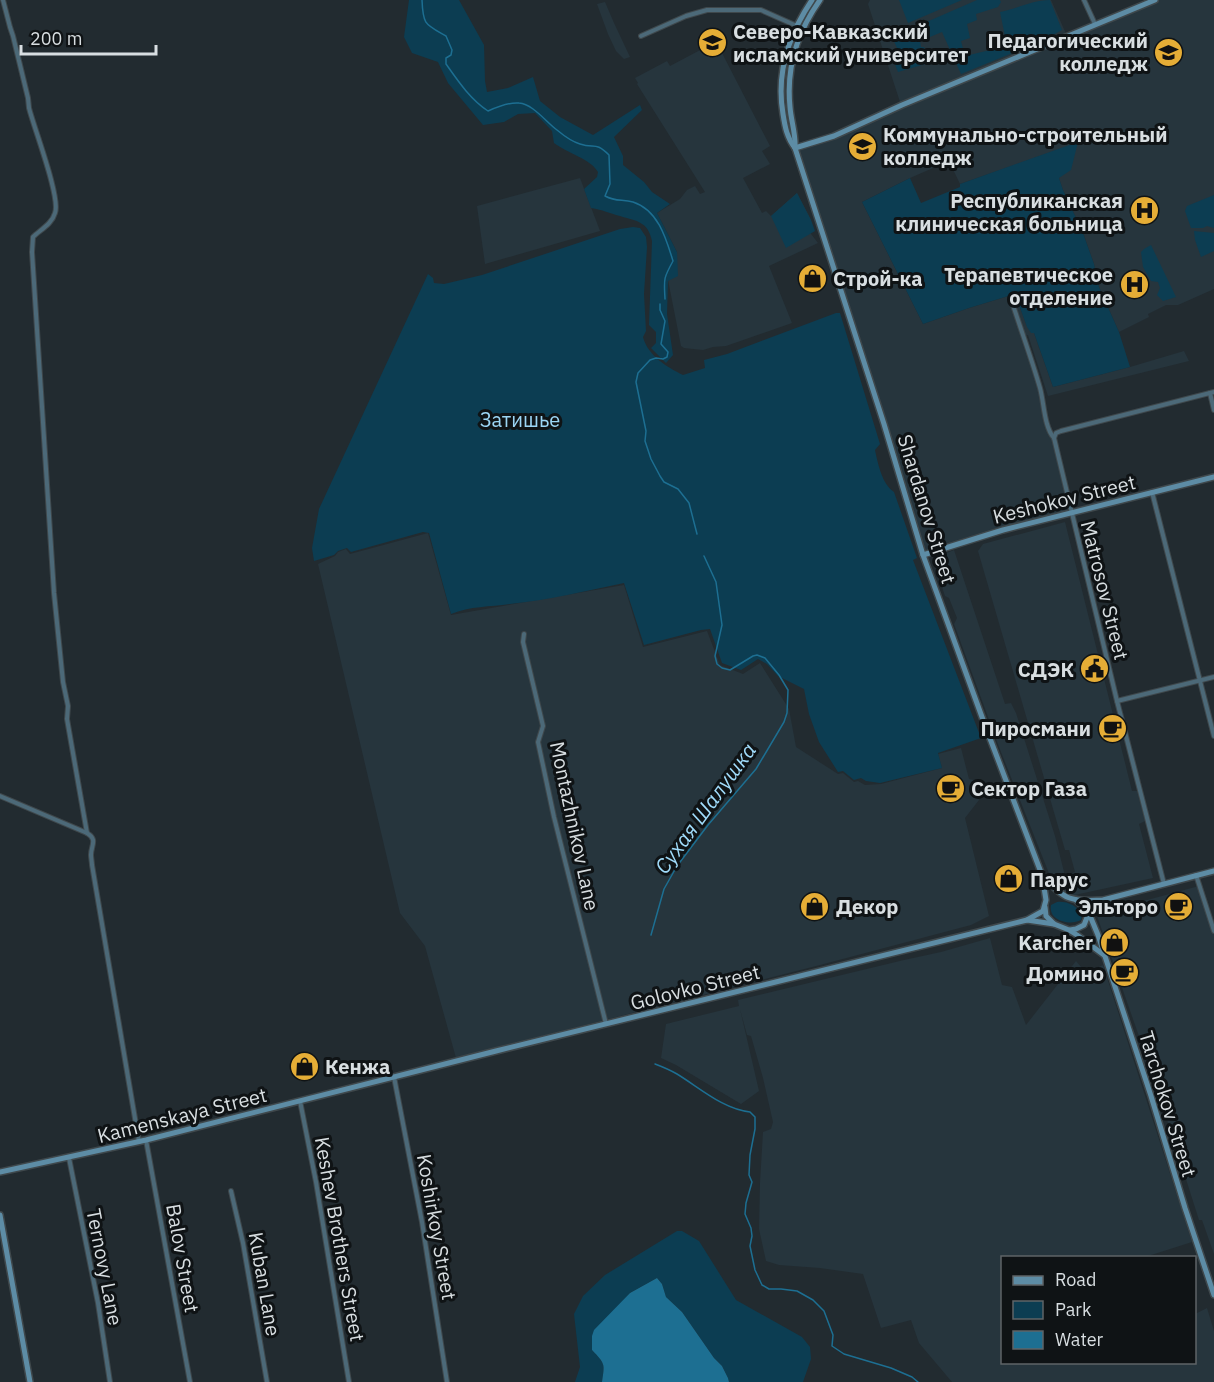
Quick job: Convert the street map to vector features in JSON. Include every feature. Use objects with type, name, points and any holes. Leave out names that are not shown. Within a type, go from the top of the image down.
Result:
[{"type":"street","points":[[3,0],[14,36],[30,112],[51,178],[56,209],[48,223],[33,237],[32,252],[54,592],[63,682],[68,706],[67,719],[87,833]]},
{"type":"street","name":"Shardanov Street","points":[[812,0],[797,26],[784,59],[781,82],[784,124],[789,140],[795,148],[884,424],[923,555],[1042,874]]},
{"type":"street","name":"Shardanov Street","points":[[795,148],[796,139],[788,93],[790,66],[803,30],[820,0]]},
{"type":"street","points":[[1084,0],[1095,24]]},
{"type":"street","points":[[795,148],[834,136],[902,105],[1155,0]]},
{"type":"street","points":[[641,36],[686,16],[707,10],[761,10],[797,26]]},
{"type":"street","name":"Matrosov Street","points":[[1013,305],[1041,391],[1049,432],[1054,438],[1117,701],[1164,884]]},
{"type":"street","points":[[1054,438],[1061,431],[1212,393],[1214,410]]},
{"type":"street","name":"Keshokov Street","points":[[923,555],[993,532],[1214,477]]},
{"type":"street","points":[[1152,492],[1214,736]]},
{"type":"street","name":"Montazhnikov Lane","points":[[524,634],[523,642],[543,726],[538,742],[551,807],[606,1024]]},
{"type":"street","points":[[1117,701],[1214,677]]},
{"type":"street","points":[[0,796],[87,833]]},
{"type":"street","name":"Balov Street","points":[[87,833],[94,839],[91,853],[92,865],[190,1382]]},
{"type":"street","points":[[1042,874],[1063,896],[1076,900],[1103,900],[1214,871]]},
{"type":"street","points":[[1042,874],[1046,916],[1054,924]]},
{"type":"street","points":[[1196,875],[1214,931]]},
{"type":"street","points":[[1027,920],[1040,913],[1053,898],[1063,896]]},
{"type":"street","points":[[1069,930],[1084,925],[1088,920],[1088,912],[1076,900]]},
{"type":"street","points":[[1088,912],[1103,900]]},
{"type":"street","name":"Tarchokov Street","points":[[1088,912],[1105,957],[1214,1295]]},
{"type":"street","points":[[1027,920],[1054,924],[1069,930],[1105,957]]},
{"type":"street","name":"Golovko Street","points":[[370,1083],[1027,920]]},
{"type":"street","name":"Koshirkoy Street","points":[[394,1077],[422,1222],[447,1382]]},
{"type":"street","name":"Kamenskaya Street","points":[[0,1172],[143,1141],[370,1083]]},
{"type":"street","name":"Keshev Brothers Street","points":[[300,1101],[349,1382]]},
{"type":"street","name":"Ternovy Lane","points":[[69,1158],[111,1382]]},
{"type":"street","name":"Kuban Lane","points":[[231,1191],[243,1243],[267,1382]]},
{"type":"street","points":[[0,1215],[30,1382]]},
{"type":"shaded area","points":[[870,0],[1051,0],[1067,36],[1155,0],[1214,0],[1214,289],[1178,305],[1166,305],[1148,314],[1149,317],[1119,332],[1099,287],[1083,233],[1059,178],[1077,143],[960,184],[949,161],[862,202],[923,324],[1015,294],[1027,326],[1034,333],[1053,387],[1184,351],[1189,361],[1048,396],[1028,335],[1024,336],[1049,432],[1054,438],[1071,514],[1003,530],[923,555],[795,148],[834,136],[901,105],[868,4]]},
{"type":"shaded area","points":[[605,2],[630,57],[624,59],[616,51],[608,34],[597,4]]},
{"type":"shaded area","points":[[704,48],[710,58],[722,53],[770,146],[762,151],[770,164],[743,178],[762,213],[766,211],[771,216],[797,193],[811,220],[808,230],[818,243],[769,266],[792,323],[726,346],[703,350],[681,346],[668,280],[677,252],[657,213],[680,199],[687,190],[695,186],[700,194],[705,192],[635,78],[667,61],[670,66]]},
{"type":"shaded area","points":[[580,178],[600,231],[485,264],[477,206]]},
{"type":"shaded area","points":[[1065,522],[1132,791],[1137,791],[1145,821],[1139,824],[1153,878],[1070,896],[1061,893],[1054,886],[999,747],[954,624],[957,618],[949,598],[945,596],[936,569],[937,565],[946,561],[944,554],[954,550],[1005,704],[1011,703],[1016,713],[1055,836],[1065,876],[1075,872],[1069,850],[1065,850],[978,551],[983,544]]},
{"type":"shaded area","points":[[428,533],[451,615],[624,585],[643,647],[707,631],[720,665],[743,674],[760,663],[789,709],[796,747],[838,774],[843,773],[854,782],[858,781],[865,785],[881,784],[942,768],[938,754],[961,748],[969,779],[974,780],[979,800],[965,818],[989,916],[971,925],[456,1058],[425,946],[400,913],[318,564],[346,549],[350,554]]},
{"type":"shaded area","points":[[1199,886],[1214,934],[1214,1254],[1202,1220],[1199,1220],[1155,1082],[1097,916],[1101,909],[1125,906]]},
{"type":"shaded area","points":[[990,938],[1002,985],[1012,987],[1026,1025],[1076,961],[1089,982],[1092,970],[1103,965],[1192,1242],[1148,1256],[1001,1256],[1001,1364],[1196,1364],[1196,1314],[1207,1308],[1214,1331],[1214,1382],[952,1382],[919,1343],[911,1320],[881,1328],[863,1274],[779,1265],[766,1261],[759,1229],[760,1183],[763,1132],[771,1129],[773,1122],[751,1036],[747,1035],[740,1009],[759,1091],[741,1104],[661,1058],[666,1024],[739,1006],[738,1000],[941,952]]},
{"type":"green space","points":[[409,0],[459,0],[484,45],[487,92],[508,88],[533,77],[540,101],[560,117],[593,135],[640,105],[642,110],[614,137],[623,156],[623,165],[644,182],[652,192],[670,204],[657,213],[677,252],[678,276],[668,281],[667,314],[673,355],[666,363],[651,348],[656,343],[656,332],[649,325],[652,241],[648,229],[636,221],[591,208],[584,189],[597,177],[598,172],[590,163],[554,143],[552,131],[535,113],[518,114],[504,122],[483,125],[448,83],[438,62],[412,53],[404,37]]},
{"type":"green space","points":[[899,0],[962,0],[908,23]]},
{"type":"green space","points":[[977,0],[1000,0],[1001,2],[998,7],[976,14],[977,20],[967,24],[970,38],[961,41],[965,56],[1007,46],[1000,12],[1031,3],[1050,0],[1062,30],[1044,40],[961,74],[942,32],[920,41],[929,63],[898,72],[892,57],[898,50],[892,37]]},
{"type":"green space","points":[[1078,142],[1071,170],[1059,178],[1083,233],[1099,287],[1119,332],[1130,367],[1053,387],[1034,333],[1031,333],[1027,327],[1015,294],[923,324],[862,202],[910,178],[921,203],[960,187],[960,184]]},
{"type":"green space","points":[[797,193],[815,231],[786,248],[771,216]]},
{"type":"green space","points":[[1214,195],[1214,228],[1207,226],[1191,228],[1185,211],[1187,206]]},
{"type":"green space","name":"Затишье","points":[[640,228],[646,237],[644,294],[646,331],[643,337],[645,344],[665,364],[683,375],[705,368],[704,360],[727,354],[840,313],[880,444],[875,450],[881,473],[886,484],[894,492],[917,558],[913,560],[981,738],[938,753],[942,768],[880,783],[861,778],[854,780],[843,771],[838,772],[819,742],[809,714],[804,689],[778,676],[767,664],[758,659],[741,670],[722,663],[710,629],[644,645],[624,583],[539,600],[473,608],[451,614],[429,533],[423,532],[351,552],[347,548],[314,561],[312,548],[319,509],[428,274],[433,278],[434,283],[444,284],[482,275],[620,229]]},
{"type":"green space","points":[[1194,231],[1214,233],[1214,251],[1201,257]]},
{"type":"green space","points":[[1151,245],[1176,297],[1163,301],[1157,295],[1160,288],[1158,282],[1151,281],[1143,267],[1141,252]]},
{"type":"green space","points":[[1065,902],[1074,906],[1082,914],[1081,920],[1066,922],[1056,918],[1051,905]]},
{"type":"green space","points":[[677,1231],[682,1231],[699,1241],[736,1300],[802,1337],[810,1347],[811,1359],[803,1382],[729,1382],[722,1366],[682,1312],[666,1297],[662,1284],[657,1278],[630,1293],[592,1350],[603,1364],[602,1382],[575,1382],[580,1367],[574,1314],[583,1296],[605,1275]]},
{"type":"water","points":[[657,1278],[662,1284],[666,1297],[682,1312],[722,1366],[729,1382],[602,1382],[603,1364],[592,1350],[594,1330],[630,1293]]},
{"type":"waterway","name":"Сухая Шалушка","points":[[422,0],[426,23],[446,36],[452,50],[451,55],[446,58],[446,64],[465,89],[488,111],[511,103],[524,104],[571,140],[598,147],[609,155],[610,184],[605,196],[633,202],[649,211],[660,226],[667,243],[673,261],[665,279],[665,299]]},
{"type":"waterway","name":"Сухая Шалушка","points":[[660,304],[665,321],[661,344],[668,352],[667,357],[650,360],[638,373],[636,382],[646,431],[645,441],[651,459],[664,482],[678,489],[689,503],[697,534]]},
{"type":"waterway","name":"Сухая Шалушка","points":[[651,935],[664,889],[677,866],[708,825],[756,769],[787,713],[788,690],[765,658],[753,656],[730,670],[717,664],[715,656],[722,625],[716,582],[704,556]]},
{"type":"waterway","name":"Сухая Шалушка","points":[[655,1064],[677,1074],[730,1107],[750,1112],[755,1117],[749,1175],[752,1182],[745,1214],[751,1228],[750,1246],[755,1270],[762,1285],[769,1289],[797,1291],[813,1300],[824,1311],[833,1335],[832,1346],[844,1354],[891,1368],[918,1382]]},
{"type":"place","name":"Северо-Кавказский исламский университет","points":[[712,42]]},
{"type":"place","name":"Педагогический колледж","points":[[1169,52]]},
{"type":"place","name":"Коммунально-строительный колледж","points":[[862,146]]},
{"type":"place","name":"Республиканская клиническая больница","points":[[1144,211]]},
{"type":"place","name":"Строй-ка","points":[[812,278]]},
{"type":"place","name":"Терапевтическое отделение","points":[[1134,285]]},
{"type":"place","name":"СДЭК","points":[[1095,669]]},
{"type":"place","name":"Пиросмани","points":[[1112,728]]},
{"type":"place","name":"Сектор Газа","points":[[950,788]]},
{"type":"place","name":"Парус","points":[[1009,879]]},
{"type":"place","name":"Декор","points":[[815,906]]},
{"type":"place","name":"Эльторо","points":[[1179,906]]},
{"type":"place","name":"Kаrcher","points":[[1114,942]]},
{"type":"place","name":"Домино","points":[[1125,973]]},
{"type":"place","name":"Кенжа","points":[[304,1066]]}]
